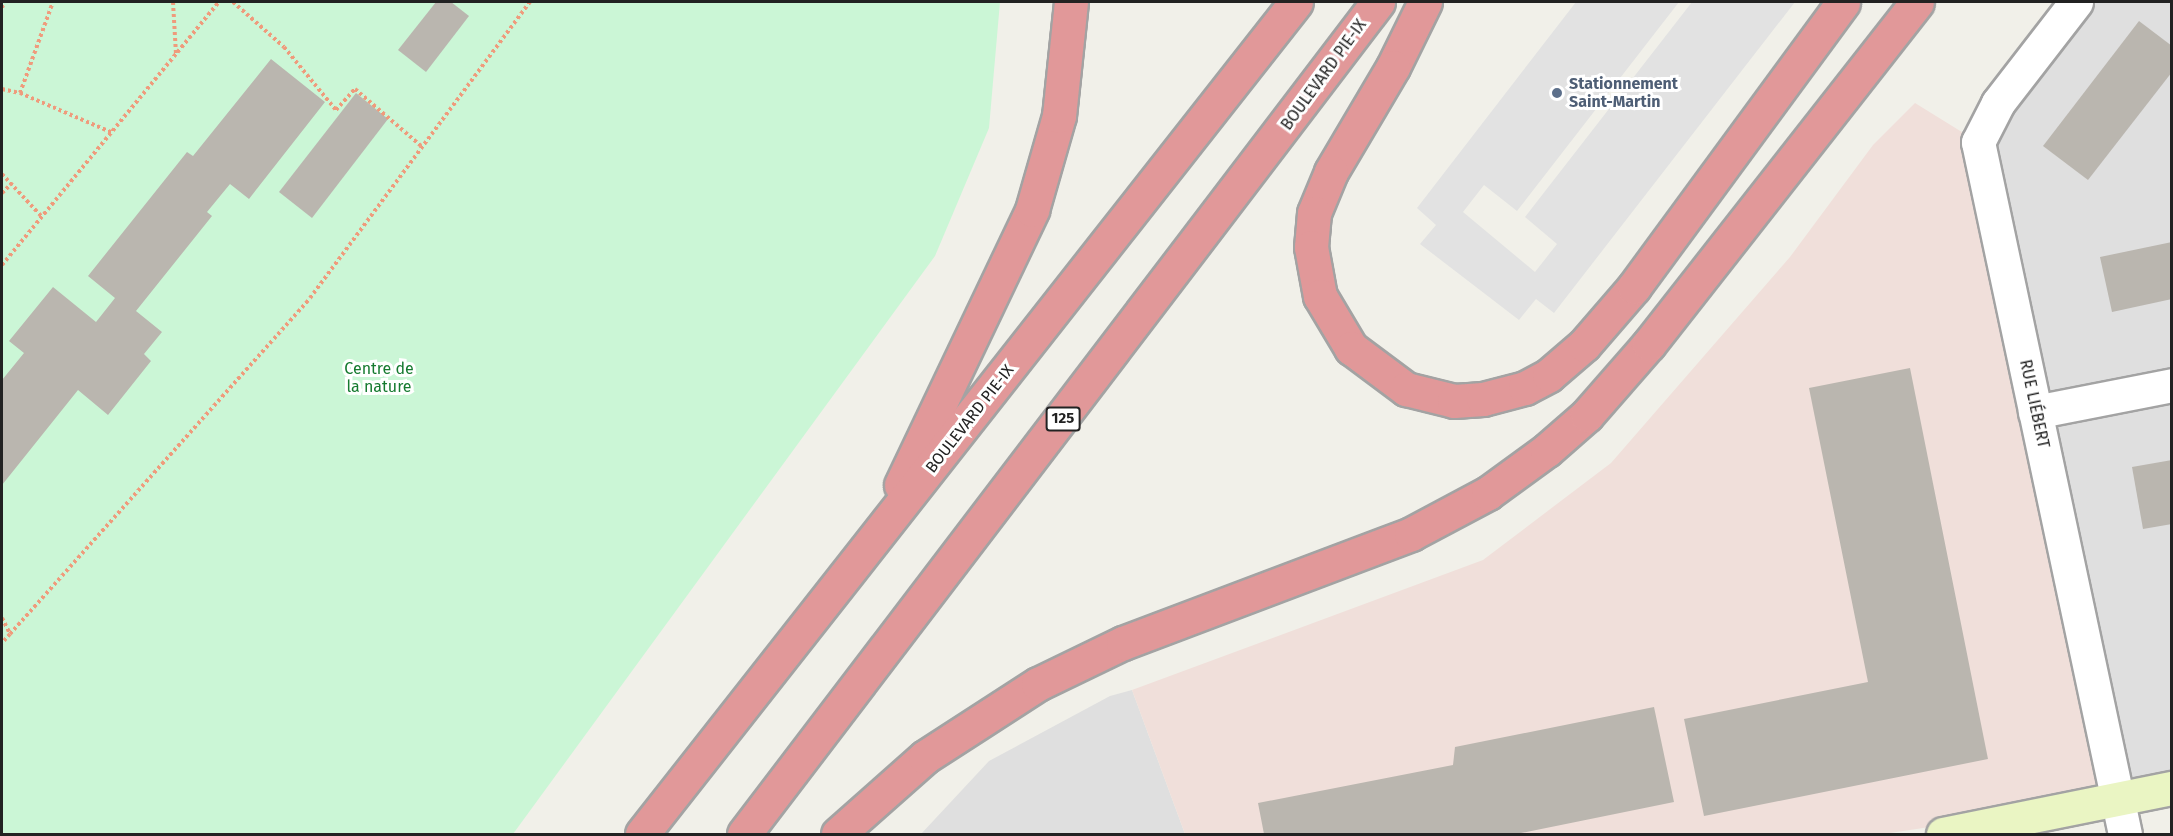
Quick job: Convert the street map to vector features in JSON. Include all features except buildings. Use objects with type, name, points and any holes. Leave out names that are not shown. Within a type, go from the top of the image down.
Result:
[{"type":"highway","points":[[873,543],[1032,210],[1059,116],[1071,2]]},
{"type":"highway","name":"BOULEVARD PIE-IX","points":[[642,834],[1296,2]]},
{"type":"highway","name":"BOULEVARD PIE-IX","points":[[744,834],[1378,2]]},
{"type":"highway","points":[[1425,2],[1393,67],[1331,172],[1314,213],[1311,247],[1320,296],[1351,348],[1406,389],[1454,401],[1483,399],[1525,388],[1549,375],[1584,345],[1634,287],[1844,2]]},
{"type":"highway","points":[[838,834],[925,758],[1038,684],[1123,643],[1411,534],[1488,493],[1547,450],[1587,415],[1649,344],[1917,2]]},
{"type":"street","name":"RUE LIÉBERT","points":[[2076,2],[1998,103],[1978,142],[2125,834]]},
{"type":"street","points":[[2035,412],[2172,385]]},
{"type":"street","points":[[1943,834],[2172,788]]},
{"type":"path","points":[[2,8],[4,2]]},
{"type":"path","points":[[20,93],[53,2]]},
{"type":"path","points":[[173,2],[176,54]]},
{"type":"path","points":[[2,265],[219,2]]},
{"type":"path","points":[[233,2],[284,47],[336,110],[355,89],[421,146]]},
{"type":"path","points":[[2,643],[310,298],[530,2]]},
{"type":"path","points":[[2,89],[20,93],[112,133]]},
{"type":"path","points":[[2,174],[42,217]]},
{"type":"path","points":[[2,193],[11,184]]},
{"type":"path","points":[[2,618],[10,634]]},
{"type":"shaded area","name":"Stationnement Saint-Martin","points":[[1576,2],[1679,2],[1517,211],[1484,185],[1463,212],[1535,272],[1557,244],[1525,217],[1692,2],[1795,2],[1554,313],[1536,299],[1519,320],[1420,244],[1436,225],[1417,208]]},
{"type":"shaded area","points":[[2076,2],[2171,2],[2171,788],[2119,799],[1978,142]]},
{"type":"shaded area","points":[[1915,103],[1978,142],[2119,799],[1883,834],[1185,834],[1132,690],[1483,560],[1611,463],[1790,257],[1873,145]]},
{"type":"shaded area","points":[[1132,690],[1185,834],[921,834],[989,761],[1110,696]]},
{"type":"green space","name":"Centre de la nature","points":[[2,2],[1000,2],[989,128],[935,256],[513,834],[2,834]]},
{"type":"place","name":"Stationnement Saint-Martin","points":[[1557,93]]}]
